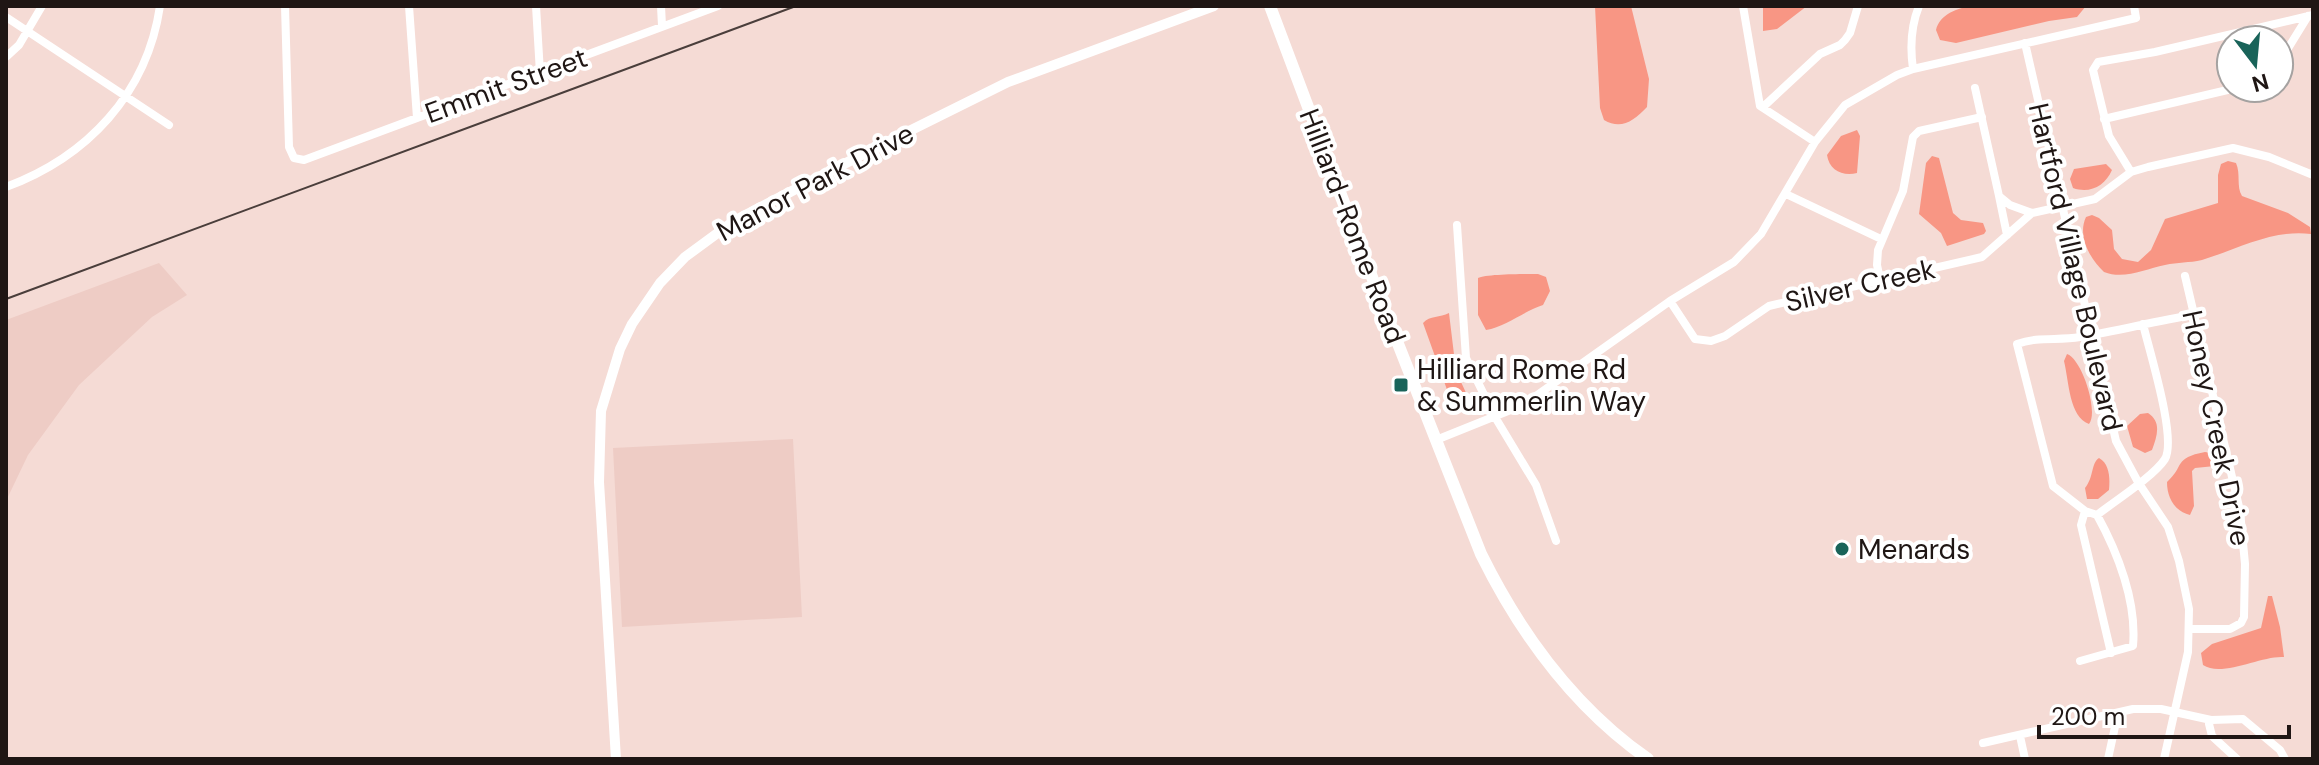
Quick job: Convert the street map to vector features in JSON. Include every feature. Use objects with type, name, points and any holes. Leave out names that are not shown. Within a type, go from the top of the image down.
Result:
[{"type":"main road","name":"Hilliard-Rome Road","points":[[1270,6],[1481,554],[1526,634],[1584,703],[1648,759]]},
{"type":"street","points":[[6,57],[28,31],[42,6]]},
{"type":"street","points":[[6,187],[51,168],[85,143],[125,96],[153,39],[160,6]]},
{"type":"street","name":"Emmit Street","points":[[285,6],[289,147],[294,158],[310,159],[718,6]]},
{"type":"street","points":[[409,6],[417,118]]},
{"type":"street","points":[[536,6],[540,73]]},
{"type":"street","points":[[661,6],[662,26]]},
{"type":"street","name":"Manor Park Drive","points":[[616,759],[599,482],[601,411],[620,349],[632,324],[660,283],[685,257],[734,221],[889,141],[1008,82],[1214,6]]},
{"type":"street","points":[[1743,6],[1757,100],[1815,142]]},
{"type":"street","points":[[1763,107],[1820,54],[1845,40],[1858,6]]},
{"type":"street","points":[[1913,69],[1914,19],[1919,6]]},
{"type":"street","points":[[1436,440],[1523,405],[1670,301],[1734,262],[1761,234],[1815,142],[1845,105],[1913,69],[2136,18],[2134,6]]},
{"type":"street","points":[[2295,38],[2310,15]]},
{"type":"street","points":[[2310,15],[2155,52],[2098,62],[2093,70],[2109,136],[2131,172],[2233,148],[2269,157],[2313,175]]},
{"type":"street","points":[[6,17],[169,125]]},
{"type":"street","name":"Hartford Village Boulevard","points":[[2025,43],[2116,441],[2168,527],[2189,609],[2188,652],[2164,759]]},
{"type":"street","points":[[1975,88],[2007,235]]},
{"type":"street","points":[[2104,119],[2215,93]]},
{"type":"street","points":[[1880,279],[1877,265],[1881,239],[1903,191],[1913,137],[1919,131],[1982,117]]},
{"type":"street","name":"Silver Creek","points":[[1670,301],[1695,339],[1711,341],[1725,336],[1769,306],[1982,257],[2032,213],[2095,199],[2131,172]]},
{"type":"street","points":[[1786,194],[1881,239]]},
{"type":"street","points":[[1999,196],[2010,205],[2032,213]]},
{"type":"street","points":[[1457,225],[1466,358],[1495,417],[1536,485],[1556,541]]},
{"type":"street","name":"Honey Creek Drive","points":[[2185,276],[2231,467],[2240,511],[2245,564],[2244,617],[2241,623],[2230,629],[2190,629]]},
{"type":"street","points":[[2080,661],[2133,646],[2127,588],[2116,554],[2097,515],[2085,511],[2053,486],[2017,344],[2034,338],[2091,336],[2193,315]]},
{"type":"street","points":[[2097,515],[2164,460],[2169,440],[2143,324]]},
{"type":"street","points":[[2085,511],[2081,525],[2111,653]]},
{"type":"street","points":[[1983,743],[2149,708],[2211,720],[2243,719],[2280,750],[2285,759]]},
{"type":"street","points":[[2108,759],[2118,713]]},
{"type":"street","points":[[2211,720],[2212,736],[2237,759]]},
{"type":"street","points":[[2020,736],[2025,759]]},
{"type":"shaded area","points":[[1595,6],[1631,6],[1649,79],[1647,107],[1622,124],[1604,120],[1600,108]]},
{"type":"shaded area","points":[[1763,6],[1807,6],[1777,29],[1763,31]]},
{"type":"shaded area","points":[[1973,6],[2086,6],[2077,17],[1956,43],[1940,40],[1936,30],[1941,20],[1955,10]]},
{"type":"shaded area","points":[[1857,130],[1860,136],[1857,173],[1842,173],[1831,165],[1827,155],[1841,136]]},
{"type":"shaded area","points":[[1932,156],[1939,158],[1953,213],[1961,220],[1983,223],[1984,234],[1947,246],[1941,233],[1919,214],[1926,163]]},
{"type":"shaded area","points":[[2228,161],[2236,163],[2242,196],[2288,213],[2310,227],[2311,234],[2269,237],[2202,260],[2127,274],[2104,272],[2094,261],[2084,239],[2086,217],[2092,215],[2099,218],[2112,230],[2114,249],[2122,259],[2138,262],[2151,250],[2165,219],[2218,203],[2218,175],[2221,164]]},
{"type":"shaded area","points":[[2106,164],[2112,170],[2101,184],[2085,190],[2073,188],[2070,179],[2074,169]]},
{"type":"shaded area","points":[[159,263],[187,295],[152,317],[79,385],[28,455],[6,501],[6,320]]},
{"type":"shaded area","points":[[1538,274],[1546,277],[1550,291],[1543,305],[1486,330],[1478,315],[1478,278]]},
{"type":"shaded area","points":[[1449,313],[1456,371],[1472,406],[1463,410],[1458,409],[1450,398],[1423,323]]},
{"type":"shaded area","points":[[2067,354],[2078,365],[2087,386],[2092,409],[2089,424],[2077,414],[2074,406],[2064,361]]},
{"type":"shaded area","points":[[2148,413],[2155,421],[2157,430],[2152,450],[2145,453],[2133,447],[2127,426],[2140,414]]},
{"type":"shaded area","points":[[793,439],[802,617],[622,627],[613,448]]},
{"type":"shaded area","points":[[2205,452],[2211,453],[2215,466],[2192,471],[2194,506],[2190,515],[2172,503],[2167,482],[2184,460]]},
{"type":"shaded area","points":[[2099,458],[2107,468],[2109,490],[2098,499],[2087,499],[2085,488]]},
{"type":"shaded area","points":[[2268,596],[2272,596],[2284,657],[2221,669],[2203,665],[2201,653],[2212,644],[2261,628]]},
{"type":"railway","points":[[6,299],[796,6]]},
{"type":"place","name":"Hilliard Rome Rd & Summerlin Way","points":[[1401,385]]},
{"type":"place","name":"Menards","points":[[1842,549]]}]
